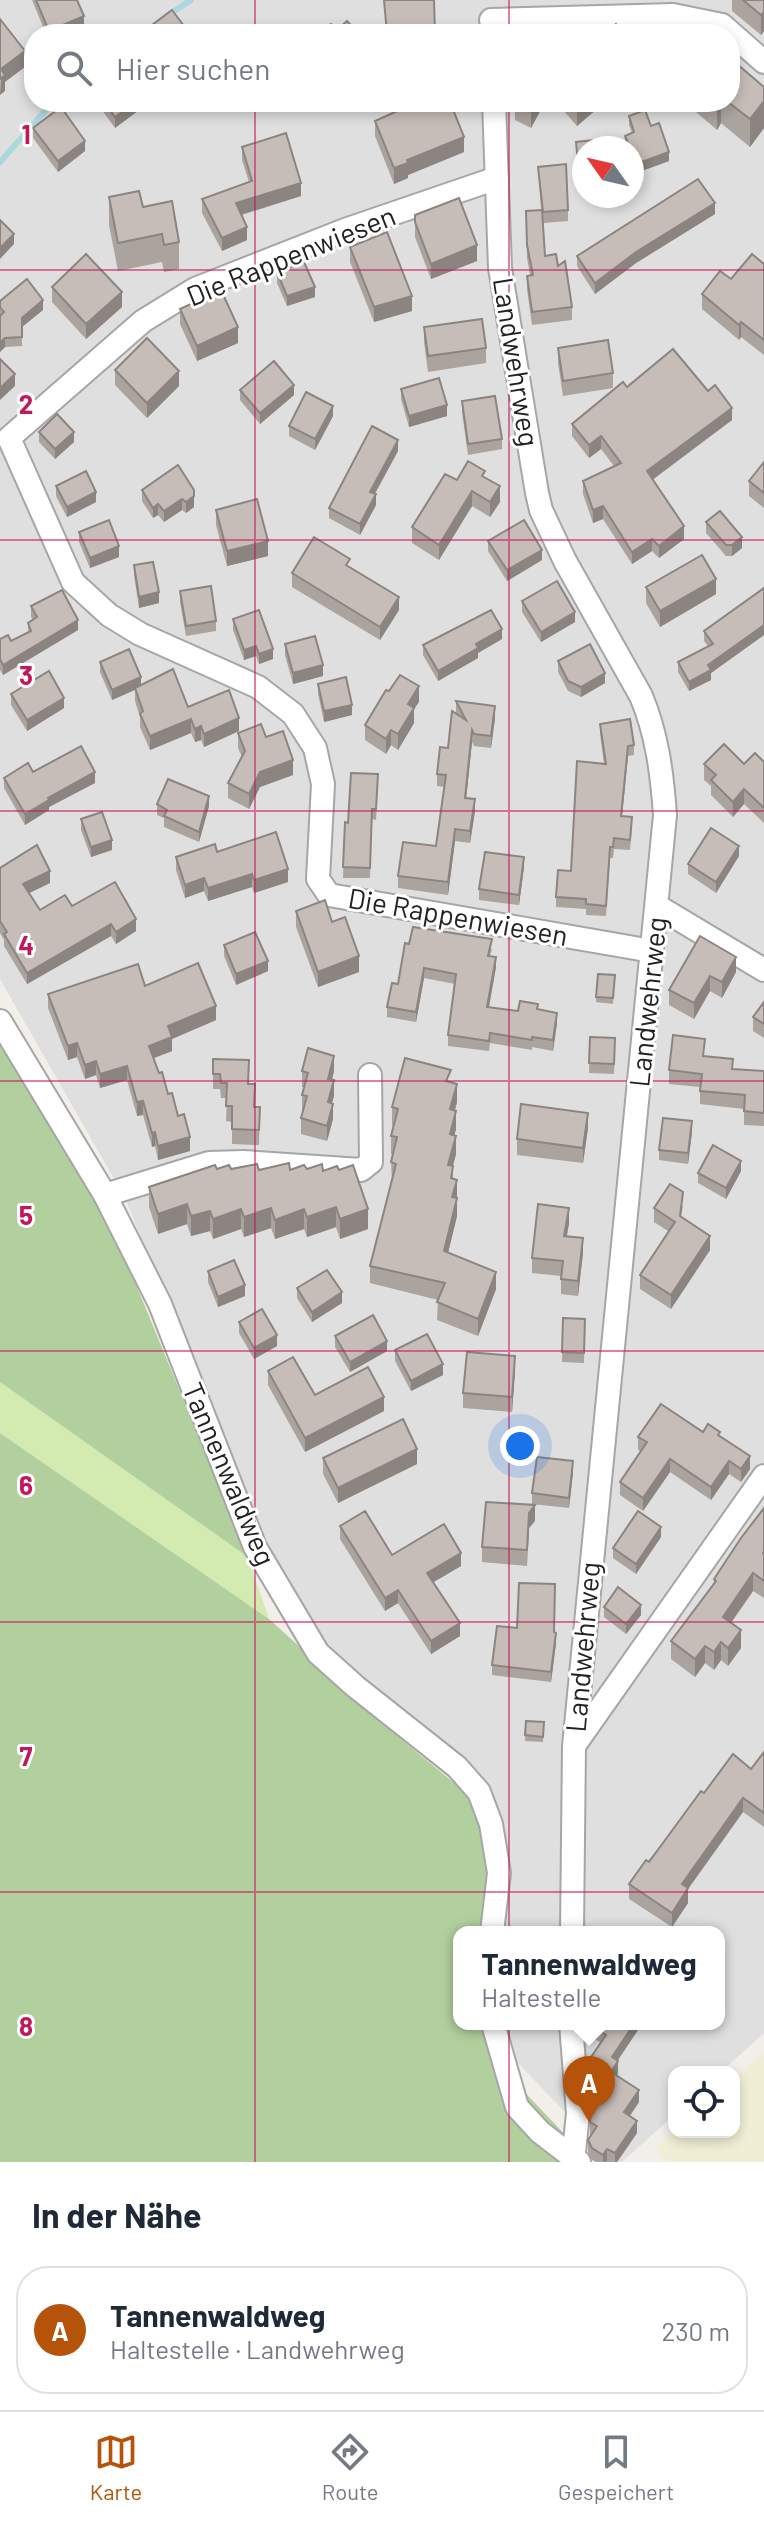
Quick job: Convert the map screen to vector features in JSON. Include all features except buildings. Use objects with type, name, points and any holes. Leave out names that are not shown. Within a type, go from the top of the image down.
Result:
[{"type":"street","points":[[490,18],[673,15],[717,24]]},
{"type":"street","points":[[740,41],[764,62]]},
{"type":"street","name":"Landwehrweg","points":[[494,112],[500,268],[541,510],[565,561],[641,696],[655,732],[665,815],[574,1746],[572,1926]]},
{"type":"street","name":"Die Rappenwiesen","points":[[497,178],[345,230],[195,289],[143,321],[9,438],[73,582],[109,615],[130,628],[258,687],[293,714],[315,748],[323,784],[318,879],[329,895],[652,951]]},
{"type":"street","points":[[657,906],[764,970]]},
{"type":"street","name":"Tannenwaldweg","points":[[0,1021],[105,1195],[160,1304],[255,1547],[318,1653],[457,1767],[479,1792],[491,1824],[499,1873],[493,1926]]},
{"type":"street","points":[[105,1195],[209,1163],[243,1162],[361,1170],[371,1162],[370,1075]]},
{"type":"street","points":[[574,1746],[764,1476]]},
{"type":"street","points":[[495,2030],[517,2107],[540,2132],[576,2161]]},
{"type":"street","points":[[571,2030],[578,2113],[576,2161]]},
{"type":"shaded area","points":[[0,0],[764,0],[764,2033],[728,2066],[668,2066],[668,2120],[622,2162],[606,2162],[583,2131],[517,2062],[505,2030],[725,2030],[725,1926],[492,1926],[490,1808],[315,1637],[299,1597],[258,1530],[125,1198],[0,979]]},
{"type":"green space","points":[[0,1035],[107,1214],[248,1557],[0,1382]]},
{"type":"green space","points":[[0,1382],[248,1557],[269,1619],[0,1433]]},
{"type":"green space","points":[[0,1433],[269,1619],[347,1695],[481,1805],[497,1872],[491,1926],[453,1926],[453,2030],[494,2030],[514,2081],[591,2162],[0,2162]]},
{"type":"green space","points":[[764,2052],[764,2162],[666,2162],[655,2149],[668,2137],[740,2138],[740,2074]]},
{"type":"waterway","points":[[170,14],[191,0]]},
{"type":"waterway","points":[[0,162],[44,112]]},
{"type":"place","name":"Tannenwaldweg","points":[[589,2122]]}]
